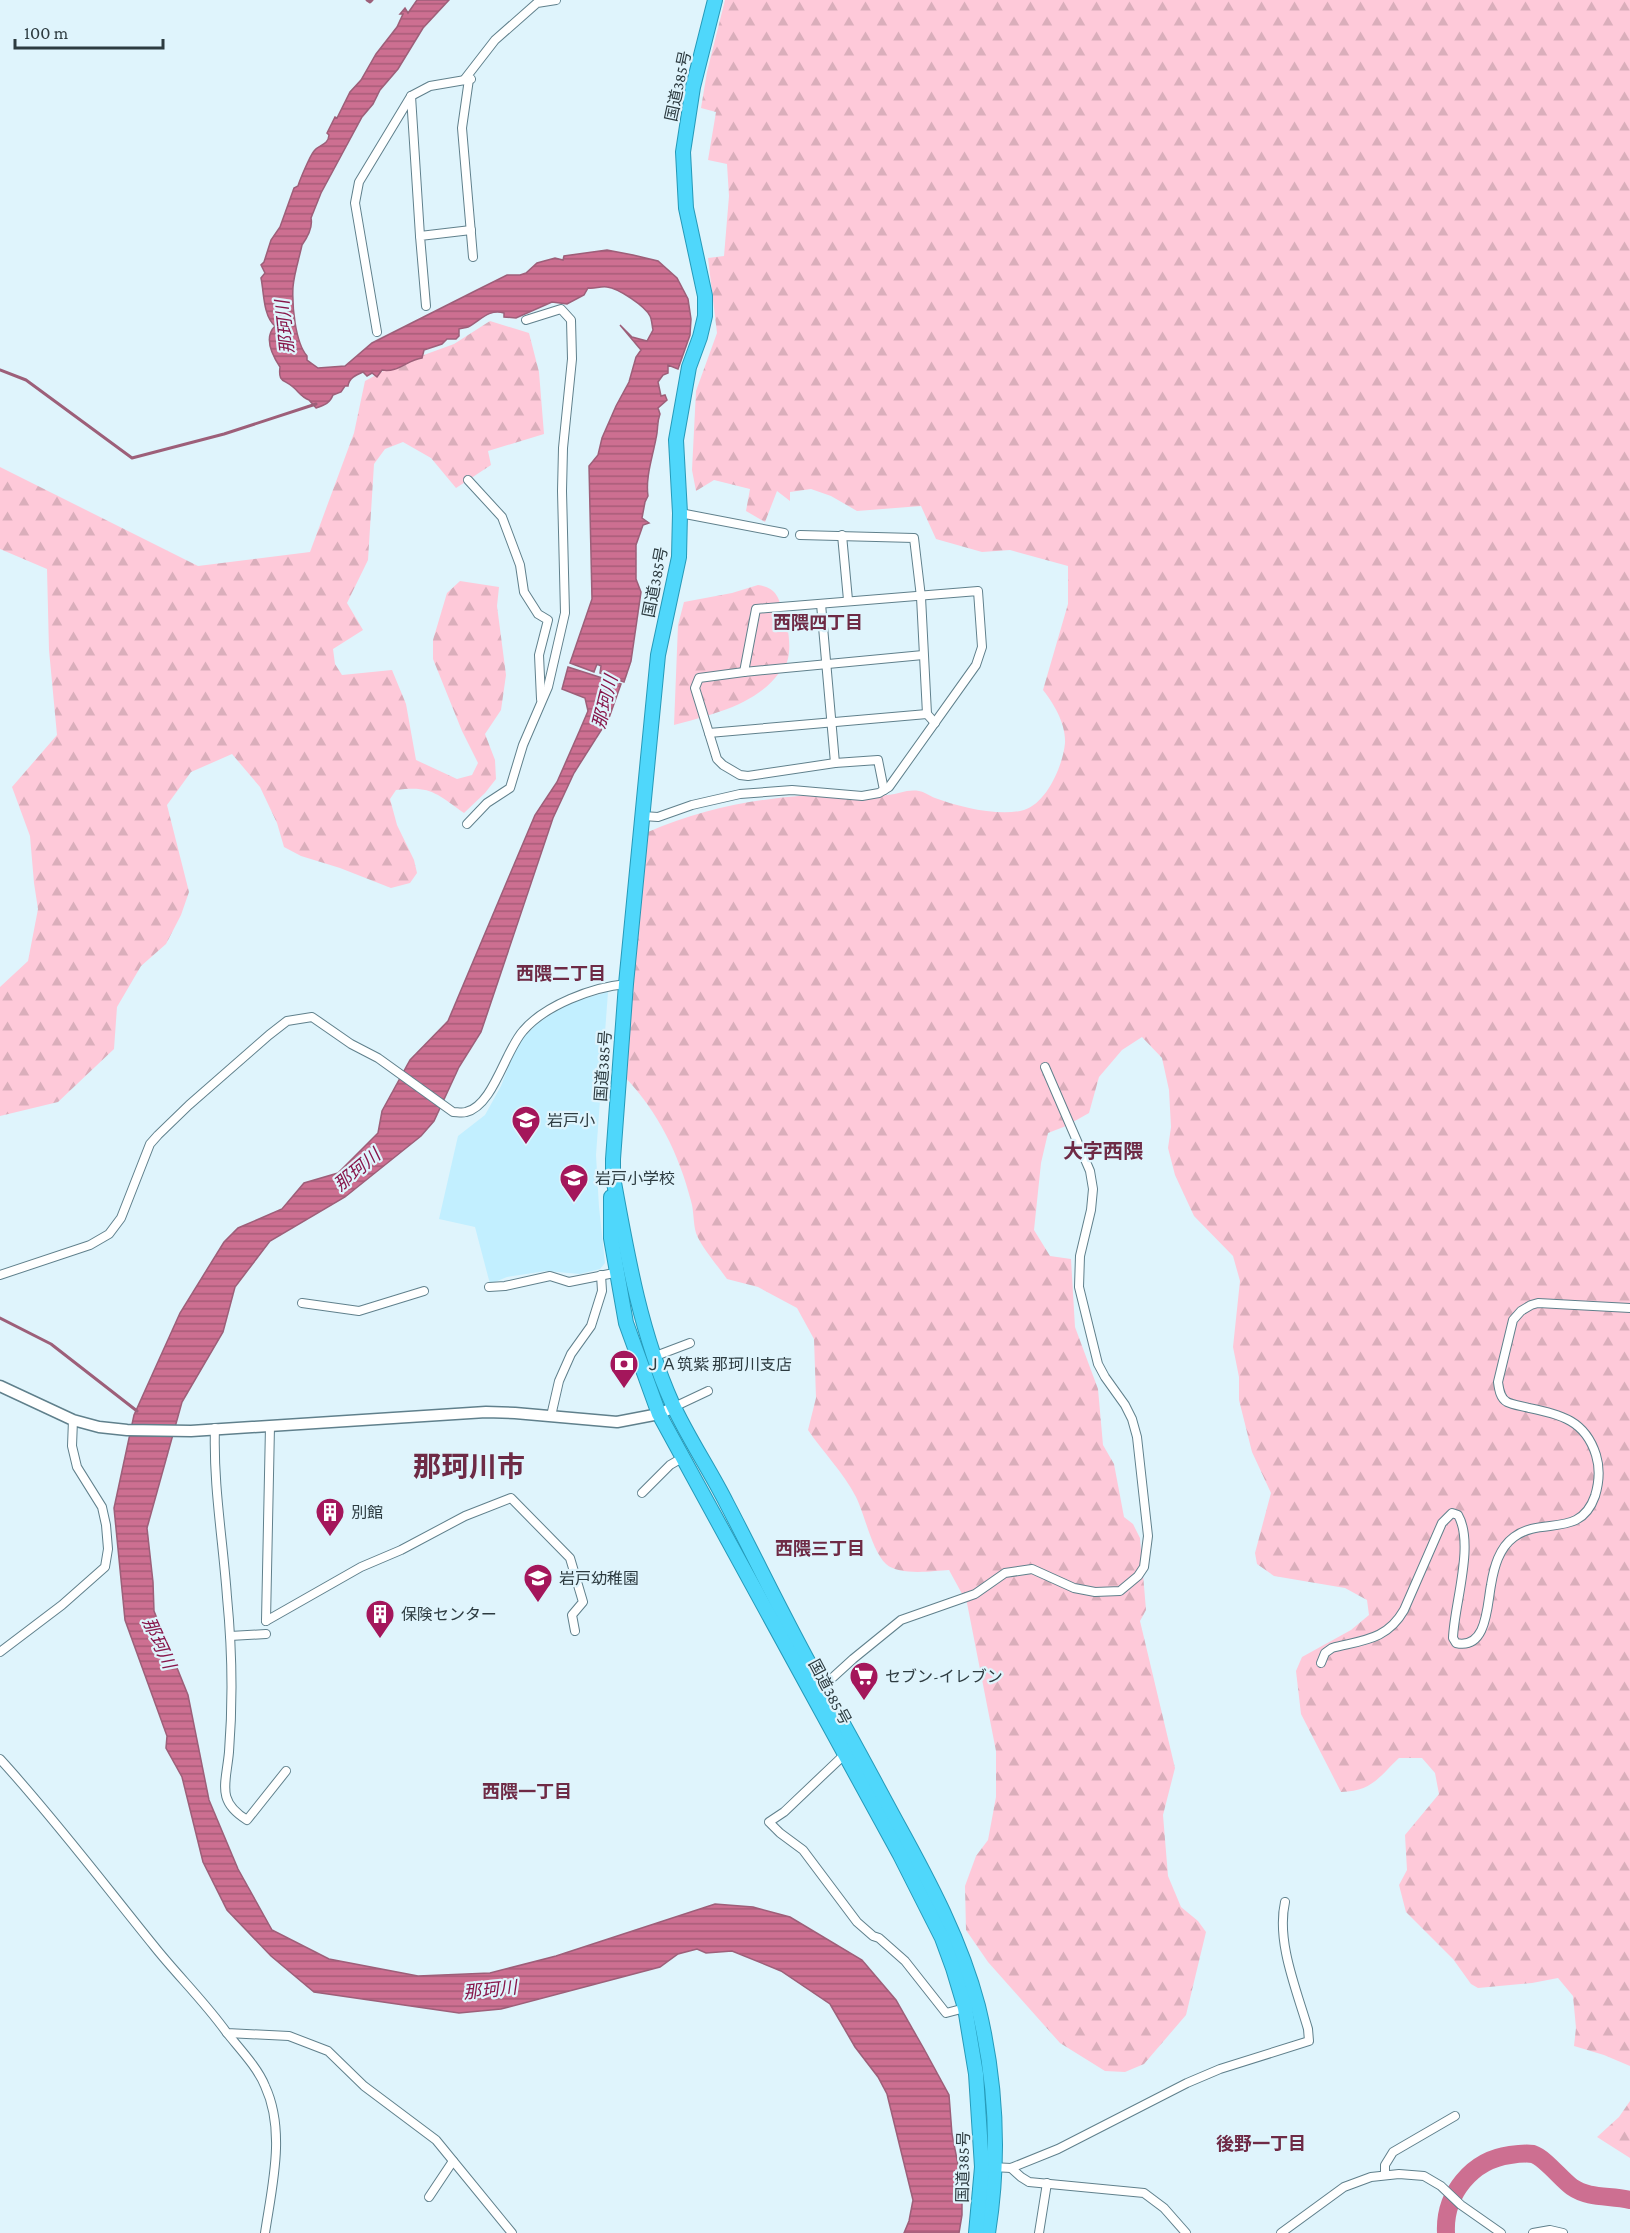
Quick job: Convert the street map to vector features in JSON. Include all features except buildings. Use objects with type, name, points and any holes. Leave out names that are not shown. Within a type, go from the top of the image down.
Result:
[{"type":"highway","name":"国道385号","points":[[715,0],[693,87],[683,152],[686,208],[705,296],[705,316],[689,367],[676,440],[680,557],[658,655],[626,984],[610,1201],[616,1273],[626,1323],[659,1414],[682,1458],[817,1691],[911,1848],[947,1920],[977,2005],[991,2073],[988,2233]]},
{"type":"highway","name":"国道385号","points":[[613,1177],[631,1269],[653,1357],[674,1407],[725,1500],[817,1691],[844,1755],[900,1855],[934,1923],[953,1968],[965,2008],[989,2167],[976,2233]]},
{"type":"street","points":[[473,257],[462,128],[468,79],[495,40],[537,3],[556,0]]},
{"type":"street","points":[[377,332],[355,203],[359,182],[411,96],[430,86],[468,79]]},
{"type":"street","points":[[411,96],[426,306]]},
{"type":"street","points":[[420,236],[471,230]]},
{"type":"street","points":[[467,824],[487,803],[510,788],[523,745],[548,687],[565,614],[562,491],[563,448],[572,369],[571,320],[561,309],[526,320]]},
{"type":"street","points":[[468,480],[502,517],[520,565],[524,592],[538,614],[548,620],[539,655],[542,703]]},
{"type":"street","points":[[680,513],[784,533]]},
{"type":"street","points":[[800,535],[914,538],[921,597],[927,714],[935,723]]},
{"type":"street","points":[[842,535],[848,600]]},
{"type":"street","points":[[643,816],[658,817],[692,805],[740,794],[792,790],[862,796],[889,787],[976,665],[982,647],[978,591],[756,609],[744,672]]},
{"type":"street","points":[[821,604],[835,764]]},
{"type":"street","points":[[884,790],[878,760],[748,776],[732,772],[717,759],[695,688],[699,678],[923,656]]},
{"type":"street","points":[[709,733],[927,714]]},
{"type":"street","points":[[0,1275],[90,1245],[108,1234],[121,1218],[150,1144],[189,1105],[287,1021],[312,1017],[395,1070],[453,1112],[467,1112],[481,1104],[517,1039],[535,1019],[567,1001],[613,985],[626,984]]},
{"type":"street","points":[[817,1691],[901,1620],[975,1594],[1005,1573],[1032,1569],[1074,1588],[1095,1592],[1120,1591],[1138,1576],[1144,1567],[1148,1536],[1137,1437],[1125,1405],[1104,1377],[1098,1364],[1079,1287],[1080,1256],[1091,1210],[1093,1189],[1090,1171],[1045,1067]]},
{"type":"street","points":[[489,1287],[550,1276],[569,1282],[631,1269]]},
{"type":"street","points":[[551,1416],[559,1381],[571,1354],[591,1326],[602,1291],[601,1275]]},
{"type":"street","points":[[302,1303],[359,1311],[424,1291]]},
{"type":"street","points":[[1321,1663],[1325,1653],[1332,1648],[1381,1635],[1396,1623],[1404,1610],[1442,1523],[1452,1513],[1458,1515],[1462,1522],[1465,1538],[1453,1638],[1456,1643],[1463,1645],[1478,1637],[1484,1627],[1494,1568],[1505,1546],[1514,1536],[1525,1530],[1573,1522],[1583,1516],[1591,1505],[1597,1488],[1596,1456],[1590,1442],[1572,1420],[1508,1403],[1499,1391],[1498,1382],[1513,1320],[1521,1311],[1538,1303],[1630,1308]]},
{"type":"street","points":[[653,1357],[690,1343]]},
{"type":"street","points":[[0,1386],[73,1420],[99,1427],[191,1431],[486,1412],[617,1422],[659,1414],[708,1391]]},
{"type":"street","points":[[0,1653],[62,1605],[105,1567],[108,1549],[106,1525],[102,1507],[76,1467],[72,1446],[73,1420]]},
{"type":"street","points":[[270,1426],[266,1621],[361,1567],[401,1550],[465,1516],[511,1498],[570,1558],[583,1602],[572,1615],[575,1631]]},
{"type":"street","points":[[215,1428],[214,1460],[230,1636],[230,1735],[225,1794],[228,1805],[233,1812],[247,1820],[286,1771]]},
{"type":"street","points":[[642,1493],[670,1465],[682,1458]]},
{"type":"street","points":[[230,1636],[266,1634]]},
{"type":"street","points":[[844,1755],[784,1812],[769,1822],[803,1850],[857,1922],[905,1961],[946,2013],[965,2008]]},
{"type":"street","points":[[0,1759],[29,1791],[156,1948],[212,2012],[265,2084],[276,2130],[275,2158],[265,2233]]},
{"type":"street","points":[[989,2167],[1011,2168],[1058,2149],[1220,2068],[1309,2041],[1308,2029],[1283,1941],[1282,1913],[1285,1902]]},
{"type":"street","points":[[227,2033],[289,2036],[328,2051],[364,2086],[436,2140],[513,2233]]},
{"type":"street","points":[[1385,2175],[1385,2164],[1393,2152],[1455,2116]]},
{"type":"street","points":[[429,2197],[453,2161]]},
{"type":"street","points":[[1011,2168],[1029,2182],[1144,2193],[1164,2208],[1186,2233]]},
{"type":"street","points":[[1281,2233],[1344,2187],[1371,2177],[1399,2174],[1424,2176],[1441,2186],[1461,2205],[1501,2233]]},
{"type":"street","points":[[1040,2233],[1047,2183]]},
{"type":"street","points":[[1533,2233],[1550,2230],[1563,2233]]},
{"type":"shaded area","name":"岩戸小","points":[[608,992],[596,1155],[605,1263],[600,1269],[580,1274],[546,1271],[507,1277],[490,1284],[475,1227],[439,1219],[458,1136],[485,1115],[501,1086],[517,1044],[537,1024],[568,1003]]},
{"type":"green space","points":[[725,0],[1630,0],[1630,2066],[1574,2046],[1576,2028],[1573,1996],[1558,1978],[1478,1988],[1471,1984],[1453,1959],[1406,1912],[1399,1885],[1407,1870],[1405,1835],[1439,1794],[1435,1773],[1422,1758],[1399,1758],[1374,1782],[1360,1789],[1341,1792],[1301,1714],[1296,1671],[1302,1657],[1351,1630],[1369,1615],[1367,1600],[1345,1588],[1274,1576],[1257,1564],[1255,1553],[1271,1493],[1252,1452],[1239,1400],[1239,1377],[1233,1347],[1240,1281],[1233,1256],[1194,1216],[1175,1175],[1168,1148],[1171,1127],[1169,1090],[1162,1058],[1142,1037],[1122,1050],[1099,1077],[1089,1113],[1048,1133],[1041,1163],[1034,1230],[1050,1256],[1071,1259],[1075,1327],[1098,1389],[1103,1445],[1114,1464],[1124,1517],[1133,1524],[1140,1538],[1146,1610],[1140,1621],[1175,1768],[1163,1815],[1168,1876],[1181,1907],[1198,1921],[1206,1932],[1186,2015],[1144,2064],[1125,2072],[1105,2071],[1060,2043],[988,1962],[966,1930],[965,1886],[976,1856],[988,1840],[996,1797],[996,1751],[967,1603],[949,1570],[916,1572],[899,1570],[886,1564],[881,1558],[851,1488],[808,1430],[816,1398],[814,1339],[797,1308],[758,1287],[727,1279],[710,1256],[696,1233],[691,1201],[674,1150],[648,1105],[625,1077],[638,905],[648,832],[719,808],[768,799],[817,795],[882,796],[915,791],[956,805],[992,812],[1014,812],[1032,806],[1047,792],[1064,752],[1064,729],[1043,690],[1068,604],[1068,566],[1010,550],[982,552],[936,539],[921,506],[857,511],[831,496],[811,489],[790,492],[790,501],[777,491],[765,522],[746,511],[750,489],[714,480],[696,491],[692,470],[696,391],[717,333],[708,258],[724,256],[729,196],[727,164],[708,160],[716,112],[701,108],[707,72]]},
{"type":"green space","points":[[490,321],[529,333],[539,372],[544,434],[488,451],[491,465],[456,488],[431,458],[403,442],[385,449],[374,464],[368,560],[347,603],[363,630],[333,649],[335,664],[342,675],[392,670],[406,704],[416,760],[457,779],[472,775],[478,763],[462,731],[433,659],[433,640],[447,593],[460,581],[499,587],[497,606],[506,675],[501,710],[485,734],[495,760],[496,779],[464,813],[433,792],[418,789],[396,790],[390,799],[397,825],[414,860],[417,873],[410,883],[391,888],[301,856],[284,847],[277,823],[260,787],[232,754],[191,772],[167,805],[189,892],[181,915],[166,944],[141,966],[117,1007],[114,1049],[58,1102],[0,1116],[0,987],[28,961],[38,909],[30,836],[12,787],[57,735],[49,650],[47,569],[0,549],[0,467],[198,566],[310,552],[354,433],[365,381],[391,367],[454,344]]},
{"type":"green space","points":[[758,585],[769,588],[780,601],[789,636],[786,663],[769,684],[745,701],[717,713],[674,725],[678,625],[684,602],[732,593]]},
{"type":"green space","points":[[1630,2101],[1630,2158],[1597,2137],[1619,2117]]},
{"type":"water","name":"那珂川","points":[[417,0],[449,0],[423,28],[398,69],[362,117],[321,193],[311,218],[309,232],[302,245],[294,282],[294,313],[297,333],[307,360],[318,368],[345,366],[372,343],[507,275],[526,273],[537,263],[555,258],[563,260],[564,256],[607,250],[658,261],[677,278],[688,299],[691,319],[690,335],[678,369],[668,365],[668,373],[663,375],[658,382],[661,396],[665,395],[667,400],[658,408],[660,414],[649,473],[648,496],[642,518],[649,523],[643,525],[636,545],[636,579],[641,592],[631,661],[624,682],[600,673],[601,666],[597,664],[594,672],[570,663],[592,599],[589,466],[598,455],[602,438],[629,382],[636,357],[641,350],[620,325],[632,337],[647,341],[653,330],[650,316],[643,307],[624,294],[604,287],[588,288],[584,295],[567,304],[552,302],[516,318],[504,317],[504,313],[494,312],[468,327],[459,329],[459,336],[456,339],[447,339],[442,344],[424,350],[422,358],[393,370],[382,370],[377,377],[372,373],[367,376],[363,372],[358,374],[341,392],[316,408],[282,380],[280,367],[270,346],[271,331],[275,326],[266,310],[261,278],[265,273],[261,265],[271,240],[280,227],[294,188],[298,186],[312,154],[327,141],[329,135],[327,133],[335,117],[337,118],[350,92],[361,80],[376,54],[397,27],[403,14],[400,14],[405,8],[408,13]]},
{"type":"water","name":"那珂川","points":[[568,667],[621,684],[609,718],[574,773],[553,818],[481,1032],[459,1067],[434,1121],[421,1136],[345,1197],[270,1241],[235,1287],[223,1332],[182,1402],[147,1528],[154,1611],[188,1695],[209,1800],[238,1869],[272,1930],[329,1959],[418,1976],[490,1973],[556,1956],[715,1904],[753,1907],[790,1917],[862,1960],[896,2000],[949,2095],[952,2134],[962,2185],[962,2215],[959,2233],[904,2233],[913,2200],[887,2094],[878,2077],[855,2047],[830,2004],[781,1971],[732,1951],[706,1953],[697,1949],[678,1954],[660,1967],[501,2009],[459,2013],[314,1992],[271,1956],[227,1910],[203,1862],[182,1777],[166,1748],[167,1736],[125,1620],[114,1508],[134,1415],[180,1313],[224,1242],[238,1228],[282,1209],[304,1183],[338,1173],[378,1133],[382,1111],[410,1060],[448,1021],[535,815],[557,782],[588,711],[585,698],[562,689]]},
{"type":"waterway","points":[[367,0],[370,2],[372,0]]},
{"type":"waterway","points":[[0,370],[26,380],[132,458],[224,434],[316,404]]},
{"type":"waterway","points":[[0,1318],[51,1344],[137,1411]]},
{"type":"waterway","points":[[1446,2233],[1450,2205],[1463,2181],[1484,2164],[1510,2155],[1533,2154],[1538,2156],[1579,2191],[1630,2200]]},
{"type":"place","name":"岩戸小","points":[[526,1146]]},
{"type":"place","name":"岩戸小学校","points":[[574,1204]]},
{"type":"place","name":"ＪＡ筑紫 那珂川支店","points":[[624,1390]]},
{"type":"place","name":"別館","points":[[330,1538]]},
{"type":"place","name":"岩戸幼稚園","points":[[538,1604]]},
{"type":"place","name":"保険センター","points":[[380,1640]]},
{"type":"place","name":"セブン-イレブン","points":[[864,1702]]},
{"type":"district","name":"西隈四丁目","points":[[818,623]]},
{"type":"district","name":"西隈二丁目","points":[[561,974]]},
{"type":"district","name":"大字西隈","points":[[1103,1151]]},
{"type":"district","name":"那珂川市","points":[[469,1466]]},
{"type":"district","name":"西隈三丁目","points":[[820,1549]]},
{"type":"district","name":"西隈一丁目","points":[[527,1792]]},
{"type":"district","name":"後野一丁目","points":[[1261,2144]]}]
